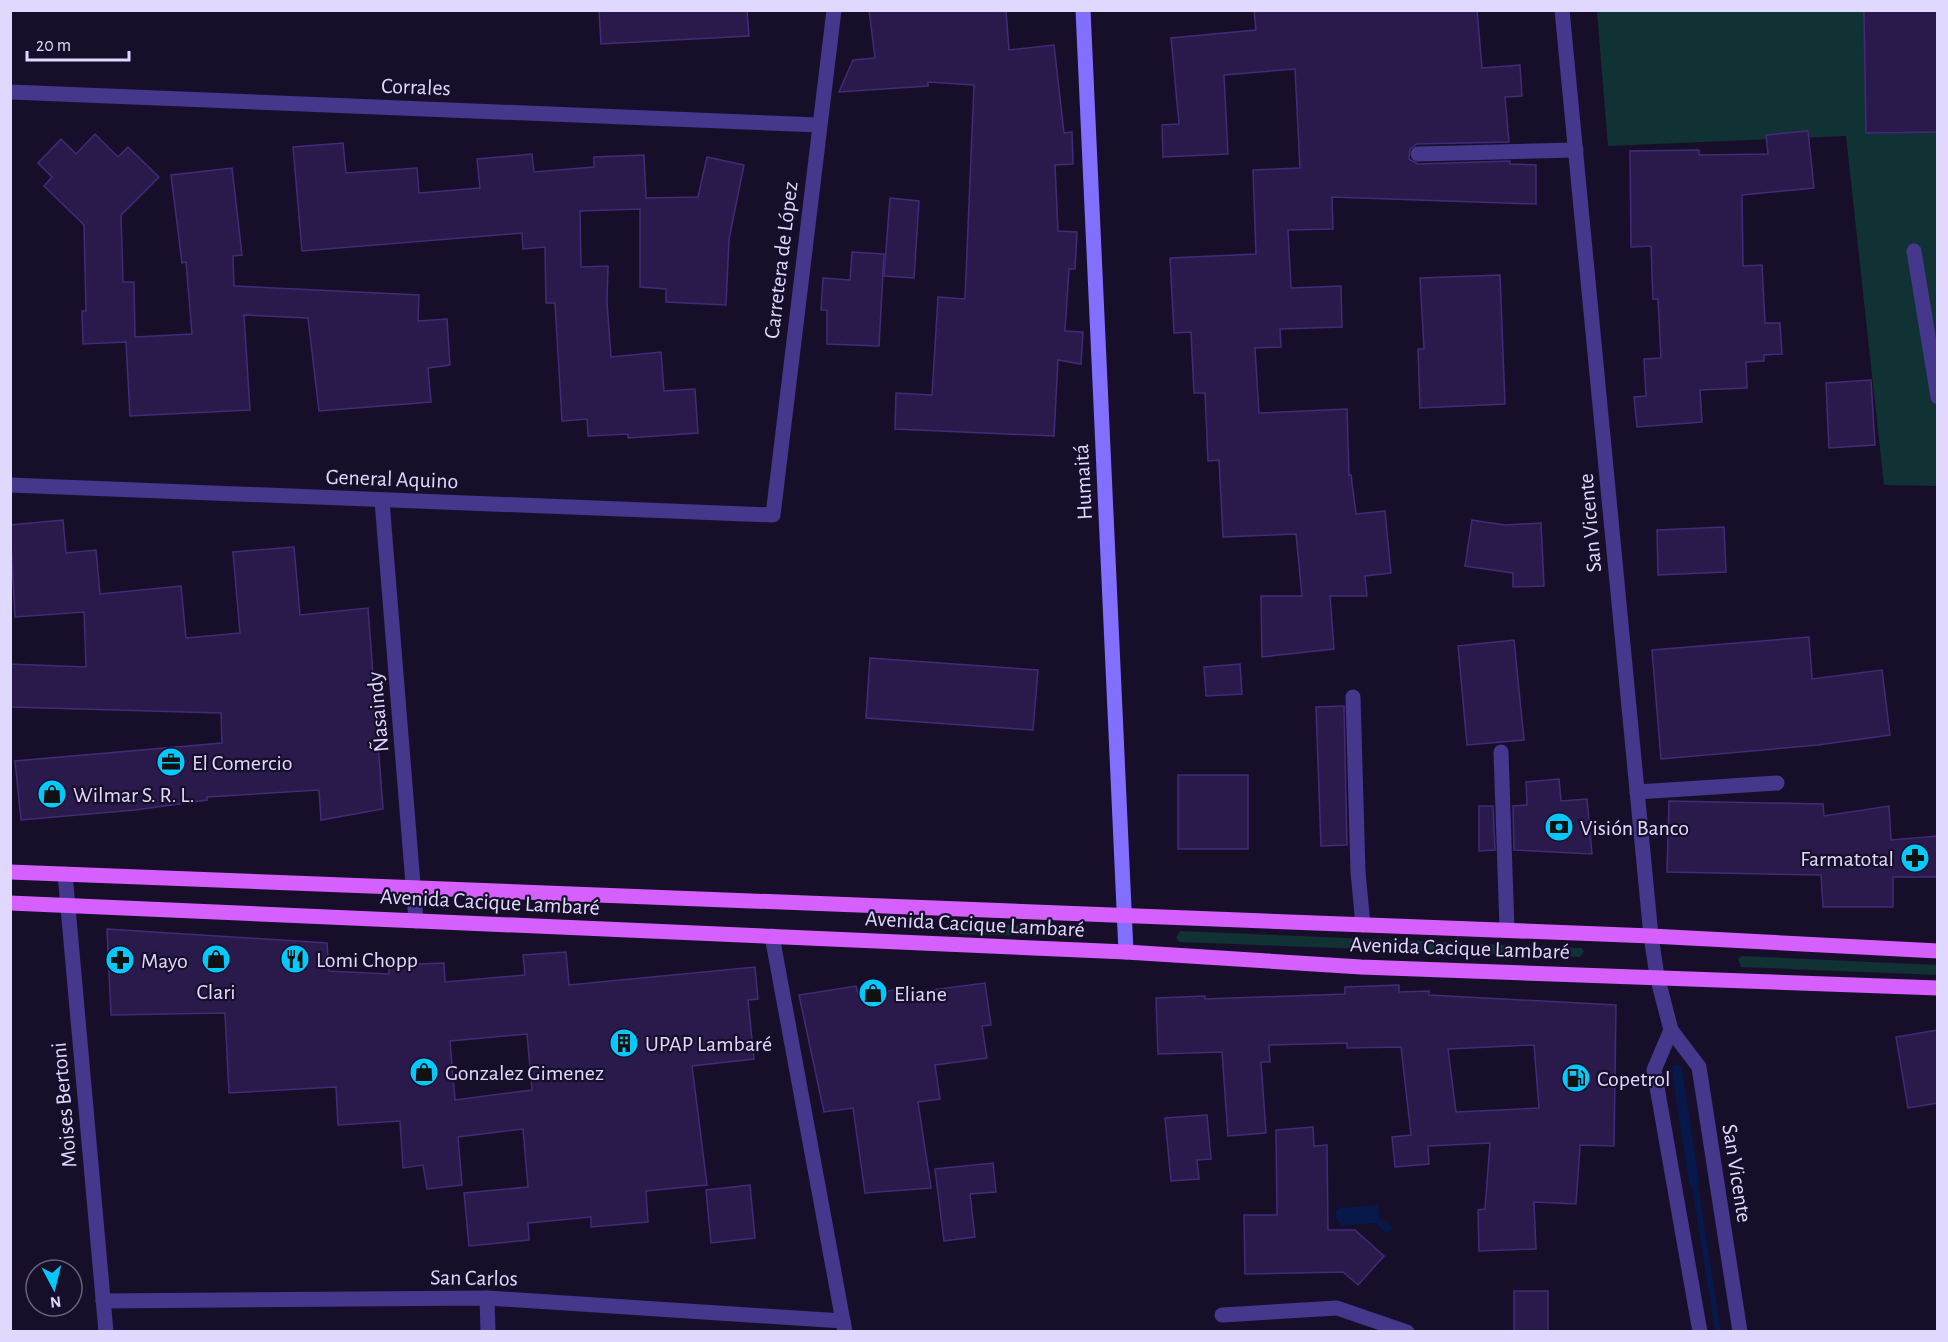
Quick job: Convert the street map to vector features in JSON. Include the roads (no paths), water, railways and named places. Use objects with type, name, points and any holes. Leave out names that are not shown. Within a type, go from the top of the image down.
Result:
[{"type":"main road","name":"Avenida Cacique Lambaré","points":[[10,872],[1507,930],[1938,951]]},
{"type":"main road","name":"Avenida Cacique Lambaré","points":[[10,903],[1126,952],[1361,967],[1658,976],[1938,988]]},
{"type":"street","name":"Carretera de López","points":[[772,515],[834,10]]},
{"type":"street","name":"Humaitá","points":[[1083,10],[1126,952]]},
{"type":"street","name":"San Vicente","points":[[1562,10],[1652,936],[1658,976],[1671,1030],[1699,1067],[1740,1332]]},
{"type":"street","name":"Corrales","points":[[10,92],[819,124]]},
{"type":"street","points":[[1418,154],[1576,150]]},
{"type":"street","points":[[1914,251],[1938,397]]},
{"type":"street","name":"General Aquino","points":[[10,484],[382,501],[772,515]]},
{"type":"street","name":"Ñasaindy","points":[[382,501],[416,921]]},
{"type":"street","points":[[1353,697],[1358,872],[1364,925]]},
{"type":"street","points":[[1501,752],[1507,930]]},
{"type":"street","points":[[1637,792],[1777,783]]},
{"type":"street","name":"Moises Bertoni","points":[[66,874],[106,1332]]},
{"type":"street","points":[[772,936],[844,1326]]},
{"type":"street","points":[[1671,1030],[1654,1070],[1700,1332]]},
{"type":"street","points":[[487,1298],[488,1332]]},
{"type":"street","name":"San Carlos","points":[[103,1301],[487,1298],[844,1326]]},
{"type":"street","points":[[1222,1315],[1337,1308],[1407,1332]]},
{"type":"water","points":[[1695,1167],[1721,1331],[1715,1331],[1689,1168]]},
{"type":"water","points":[[1378,1205],[1379,1218],[1393,1228],[1387,1234],[1376,1223],[1342,1226],[1336,1218],[1336,1211],[1340,1208]]},
{"type":"waterway","points":[[1677,1070],[1694,1182]]},
{"type":"place","name":"El Comercio","points":[[171,762]]},
{"type":"place","name":"Wilmar S. R. L.","points":[[52,794]]},
{"type":"place","name":"Visión Banco","points":[[1559,827]]},
{"type":"place","name":"Farmatotal","points":[[1915,858]]},
{"type":"place","name":"Clari","points":[[216,959]]},
{"type":"place","name":"Lomi Chopp","points":[[295,959]]},
{"type":"place","name":"Mayo","points":[[120,960]]},
{"type":"place","name":"Eliane","points":[[873,993]]},
{"type":"place","name":"UPAP Lambaré","points":[[624,1043]]},
{"type":"place","name":"Gonzalez Gimenez","points":[[424,1072]]},
{"type":"place","name":"Copetrol","points":[[1576,1078]]}]
